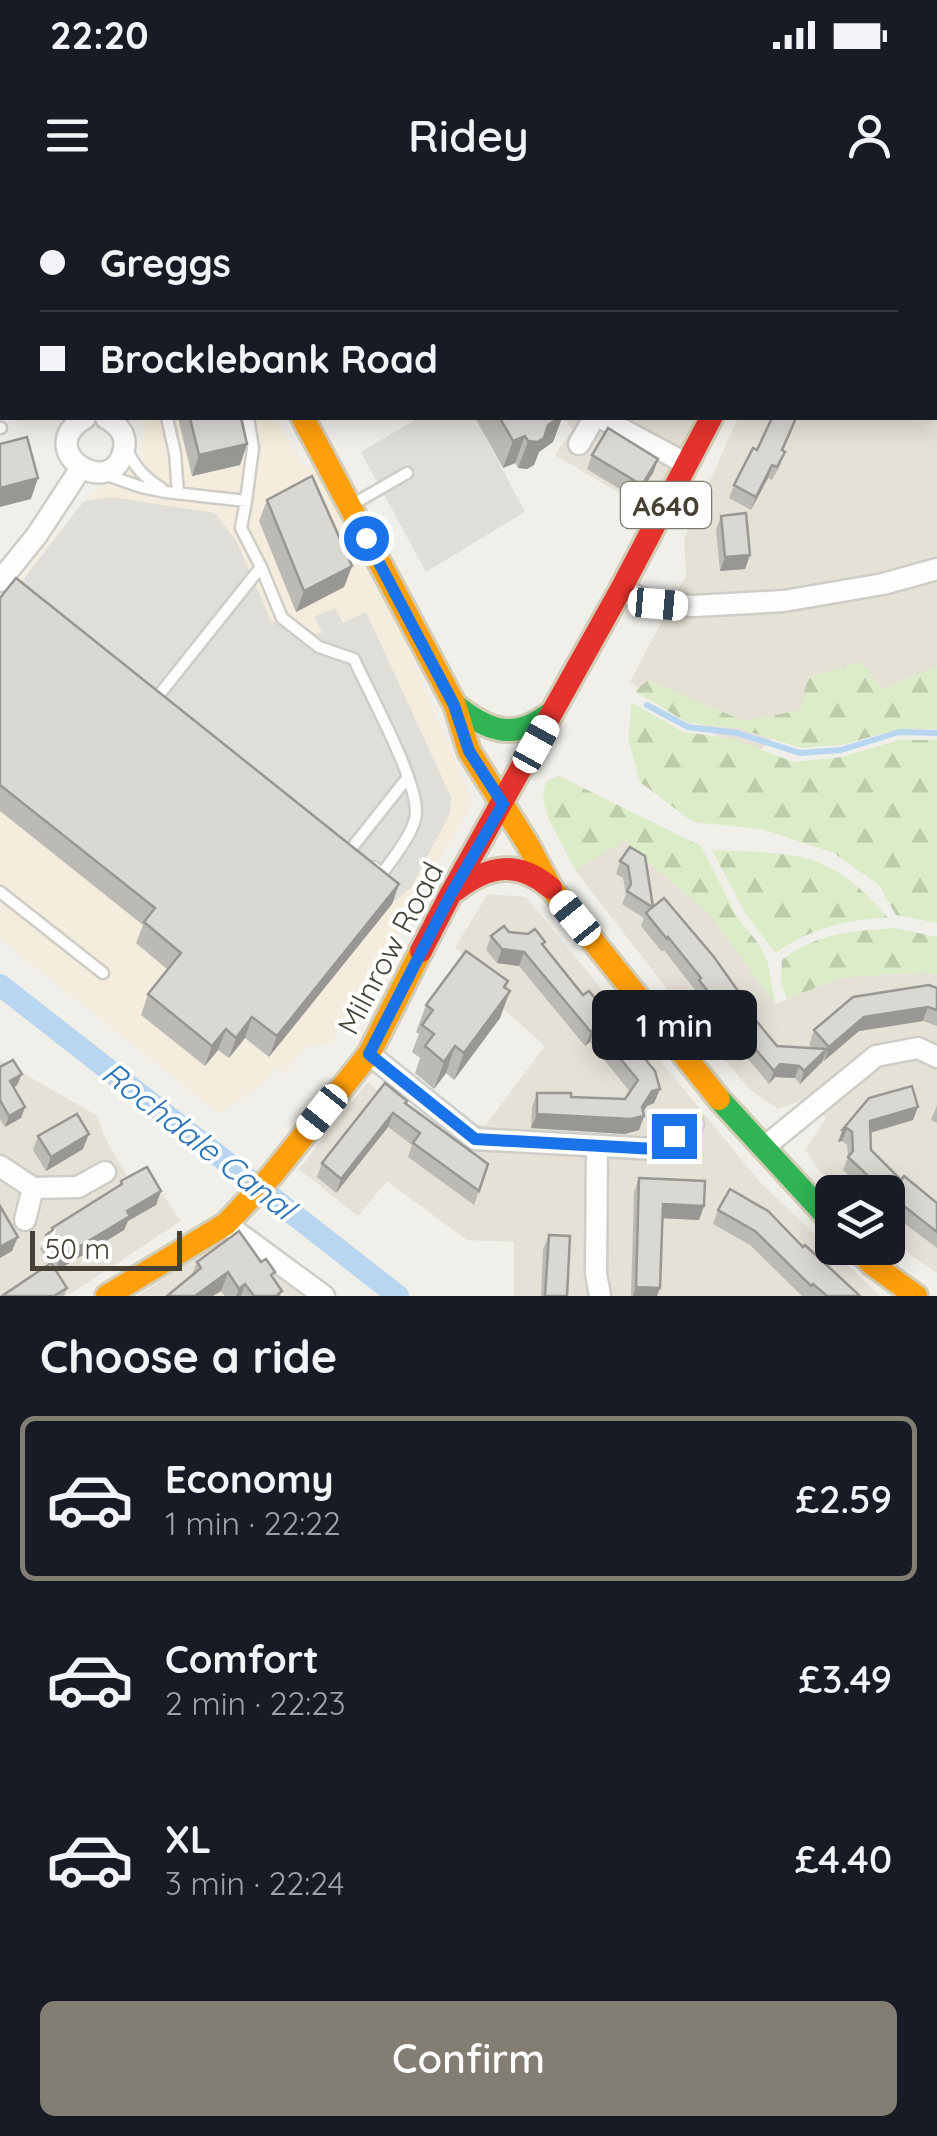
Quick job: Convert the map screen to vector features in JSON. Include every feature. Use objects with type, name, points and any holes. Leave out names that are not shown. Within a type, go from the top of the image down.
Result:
[{"type":"main road","points":[[304,420],[454,705],[469,751],[551,888]]},
{"type":"main road","name":"Milnrow Road","points":[[231,1220],[369,1054],[450,896],[620,591],[709,420]]},
{"type":"main road","points":[[454,705],[485,726],[508,732],[535,726],[556,707]]},
{"type":"main road","points":[[450,896],[480,874],[504,868],[529,872],[545,881],[718,1097],[815,1204]]},
{"type":"main road","name":"A640","points":[[107,1296],[231,1220]]},
{"type":"main road","points":[[873,1265],[916,1296]]},
{"type":"street","points":[[71,422],[67,447],[74,463],[89,470],[114,466],[124,452],[118,426],[110,420]]},
{"type":"street","points":[[578,444],[596,420]]},
{"type":"street","points":[[602,420],[687,464]]},
{"type":"street","points":[[4,581],[36,534],[89,470]]},
{"type":"street","points":[[620,591],[658,604],[784,602],[883,584],[937,569]]},
{"type":"street","points":[[763,1148],[876,1056],[918,1048],[937,1057]]},
{"type":"street","points":[[369,1054],[475,1139],[655,1149],[693,1124]]},
{"type":"street","points":[[597,1146],[596,1273],[600,1296]]},
{"type":"street","points":[[0,1166],[34,1188],[78,1187],[106,1172]]},
{"type":"street","points":[[25,1220],[34,1188]]},
{"type":"street","points":[[231,1220],[321,1295]]},
{"type":"lane","points":[[168,420],[176,453],[172,492]]},
{"type":"lane","points":[[248,420],[253,448],[241,528],[282,618],[319,647],[354,659],[408,778],[416,815],[382,874],[338,838]]},
{"type":"lane","points":[[124,442],[148,481],[172,492]]},
{"type":"lane","points":[[89,470],[141,487],[246,502]]},
{"type":"lane","points":[[350,506],[407,473]]},
{"type":"lane","points":[[167,711],[154,701],[261,567]]},
{"type":"lane","points":[[351,849],[408,778]]},
{"type":"lane","points":[[0,892],[103,973]]},
{"type":"shaded area","points":[[146,420],[277,420],[301,463],[334,476],[473,802],[331,1043],[306,1047],[281,1076],[276,1066],[262,1084],[219,1113],[0,939],[0,603],[90,495],[141,461]]},
{"type":"shaded area","points":[[415,420],[476,420],[525,512],[426,572],[361,452]]},
{"type":"shaded area","points":[[566,420],[697,420],[650,511],[555,455],[572,430]]},
{"type":"shaded area","points":[[737,420],[937,420],[937,667],[882,689],[801,710],[753,757],[630,682],[686,575],[684,539]]},
{"type":"shaded area","points":[[111,497],[215,513],[237,542],[271,621],[312,636],[322,632],[314,617],[335,608],[343,623],[366,612],[451,797],[450,813],[411,888],[391,904],[9,598],[84,501]]},
{"type":"shaded area","points":[[623,840],[711,916],[775,1004],[841,978],[927,972],[937,975],[937,1273],[905,1250],[905,1175],[821,1173],[805,1150],[826,1118],[809,1098],[778,1109],[749,1089],[575,870]]},
{"type":"shaded area","points":[[488,894],[526,897],[760,1182],[815,1234],[815,1265],[847,1265],[880,1296],[514,1296],[514,1242],[467,1240],[387,1181],[358,1216],[299,1169],[368,1082],[422,1126],[486,1125],[545,1046],[489,996],[494,977],[455,947]]},
{"type":"shaded area","points":[[0,1060],[96,1115],[127,1176],[144,1167],[181,1221],[67,1296],[0,1296]]},
{"type":"shaded area","points":[[233,1234],[313,1296],[137,1296]]},
{"type":"green space","points":[[861,662],[882,689],[937,667],[937,729],[896,730],[841,745],[801,748],[738,728],[688,723],[635,691],[648,680],[744,721],[801,710],[807,678]]},
{"type":"green space","points":[[632,703],[683,732],[734,739],[793,762],[842,757],[899,740],[937,740],[937,923],[896,915],[879,885],[834,853],[761,829],[693,822],[640,782],[628,739]]},
{"type":"green space","points":[[559,776],[701,846],[738,919],[759,944],[768,963],[775,1004],[711,916],[624,841],[575,870],[548,818],[543,799],[546,781]]},
{"type":"green space","points":[[712,850],[767,852],[809,859],[847,878],[888,918],[828,927],[775,953],[745,913]]},
{"type":"green space","points":[[895,928],[937,937],[937,975],[926,972],[841,978],[787,999],[781,981],[782,960],[795,951],[836,935]]},
{"type":"building","points":[[190,420],[241,420],[247,444],[199,455]]},
{"type":"building","points":[[501,420],[556,420],[537,442],[528,441],[525,436],[513,441]]},
{"type":"building","points":[[771,420],[795,420],[782,450],[785,452],[777,467],[772,465],[756,497],[734,485],[753,448],[757,450]]},
{"type":"building","points":[[608,428],[658,459],[642,485],[592,455]]},
{"type":"building","points":[[27,437],[38,478],[0,488],[0,444]]},
{"type":"building","points":[[312,476],[352,566],[304,591],[267,500]]},
{"type":"building","points":[[746,513],[750,555],[725,557],[721,516]]},
{"type":"building","points":[[16,578],[399,884],[277,1036],[252,1017],[236,1038],[226,1029],[212,1046],[148,994],[181,953],[144,922],[155,908],[0,785],[0,598]]},
{"type":"building","points":[[630,847],[645,856],[653,907],[664,898],[714,957],[738,991],[734,994],[777,1046],[827,1049],[804,1071],[799,1066],[780,1064],[774,1071],[646,913],[652,907],[627,891],[631,884],[628,866],[620,861]]},
{"type":"building","points":[[504,926],[509,932],[528,934],[535,929],[545,942],[542,944],[583,995],[589,991],[655,1071],[660,1089],[652,1091],[642,1107],[644,1116],[630,1119],[537,1114],[537,1093],[625,1099],[638,1080],[595,1028],[591,1032],[524,952],[502,949],[491,936]]},
{"type":"building","points":[[466,951],[508,981],[504,987],[510,991],[464,1053],[455,1046],[444,1062],[425,1046],[434,1034],[422,1025],[433,1010],[426,1005]]},
{"type":"building","points":[[929,985],[937,988],[937,1010],[928,1007],[864,1017],[829,1047],[814,1030],[853,997]]},
{"type":"building","points":[[13,1060],[22,1074],[10,1081],[25,1107],[9,1116],[0,1100],[0,1067]]},
{"type":"building","points":[[385,1083],[405,1103],[488,1164],[479,1191],[413,1143],[420,1133],[393,1113],[341,1179],[322,1163]]},
{"type":"building","points":[[912,1086],[918,1107],[870,1121],[871,1150],[896,1175],[867,1175],[848,1157],[853,1151],[852,1132],[843,1129],[869,1098]]},
{"type":"building","points":[[77,1114],[89,1134],[51,1157],[38,1136]]},
{"type":"building","points":[[147,1167],[161,1191],[127,1211],[130,1216],[60,1258],[46,1235],[52,1228]]},
{"type":"building","points":[[905,1177],[937,1203],[937,1232],[905,1207]]},
{"type":"building","points":[[639,1178],[705,1181],[704,1206],[663,1204],[660,1288],[636,1287]]},
{"type":"building","points":[[730,1189],[768,1211],[815,1254],[815,1265],[827,1265],[860,1296],[827,1296],[811,1286],[755,1231],[718,1210]]},
{"type":"building","points":[[0,1206],[18,1237],[0,1247]]},
{"type":"building","points":[[239,1231],[261,1262],[266,1259],[275,1272],[271,1275],[282,1291],[279,1296],[254,1296],[245,1284],[239,1289],[228,1272],[195,1296],[167,1296],[201,1268],[197,1262]]},
{"type":"building","points":[[549,1235],[570,1236],[567,1296],[545,1296]]},
{"type":"building","points":[[51,1263],[67,1288],[54,1296],[2,1296]]},
{"type":"waterway","points":[[647,705],[688,727],[737,733],[800,753],[841,750],[899,732],[937,733]]},
{"type":"waterway","name":"Rochdale Canal","points":[[0,985],[398,1296]]},
{"type":"traffic: fast","points":[[455,705],[480,722],[503,730],[527,727],[553,711]]},
{"type":"traffic: fast","points":[[719,1099],[815,1203]]},
{"type":"traffic: slow","points":[[304,420],[455,705],[469,751],[551,888],[719,1099]]},
{"type":"traffic: slow","points":[[107,1296],[226,1224],[272,1175],[369,1054],[421,951]]},
{"type":"traffic: slow","points":[[873,1265],[916,1296]]},
{"type":"traffic: jam","points":[[421,951],[710,420]]},
{"type":"traffic: jam","points":[[456,890],[480,875],[503,869],[527,873],[551,888]]},
{"type":"route","points":[[366,538],[454,705],[469,751],[503,804],[450,896],[369,1054],[475,1139],[655,1149],[674,1136]]}]
